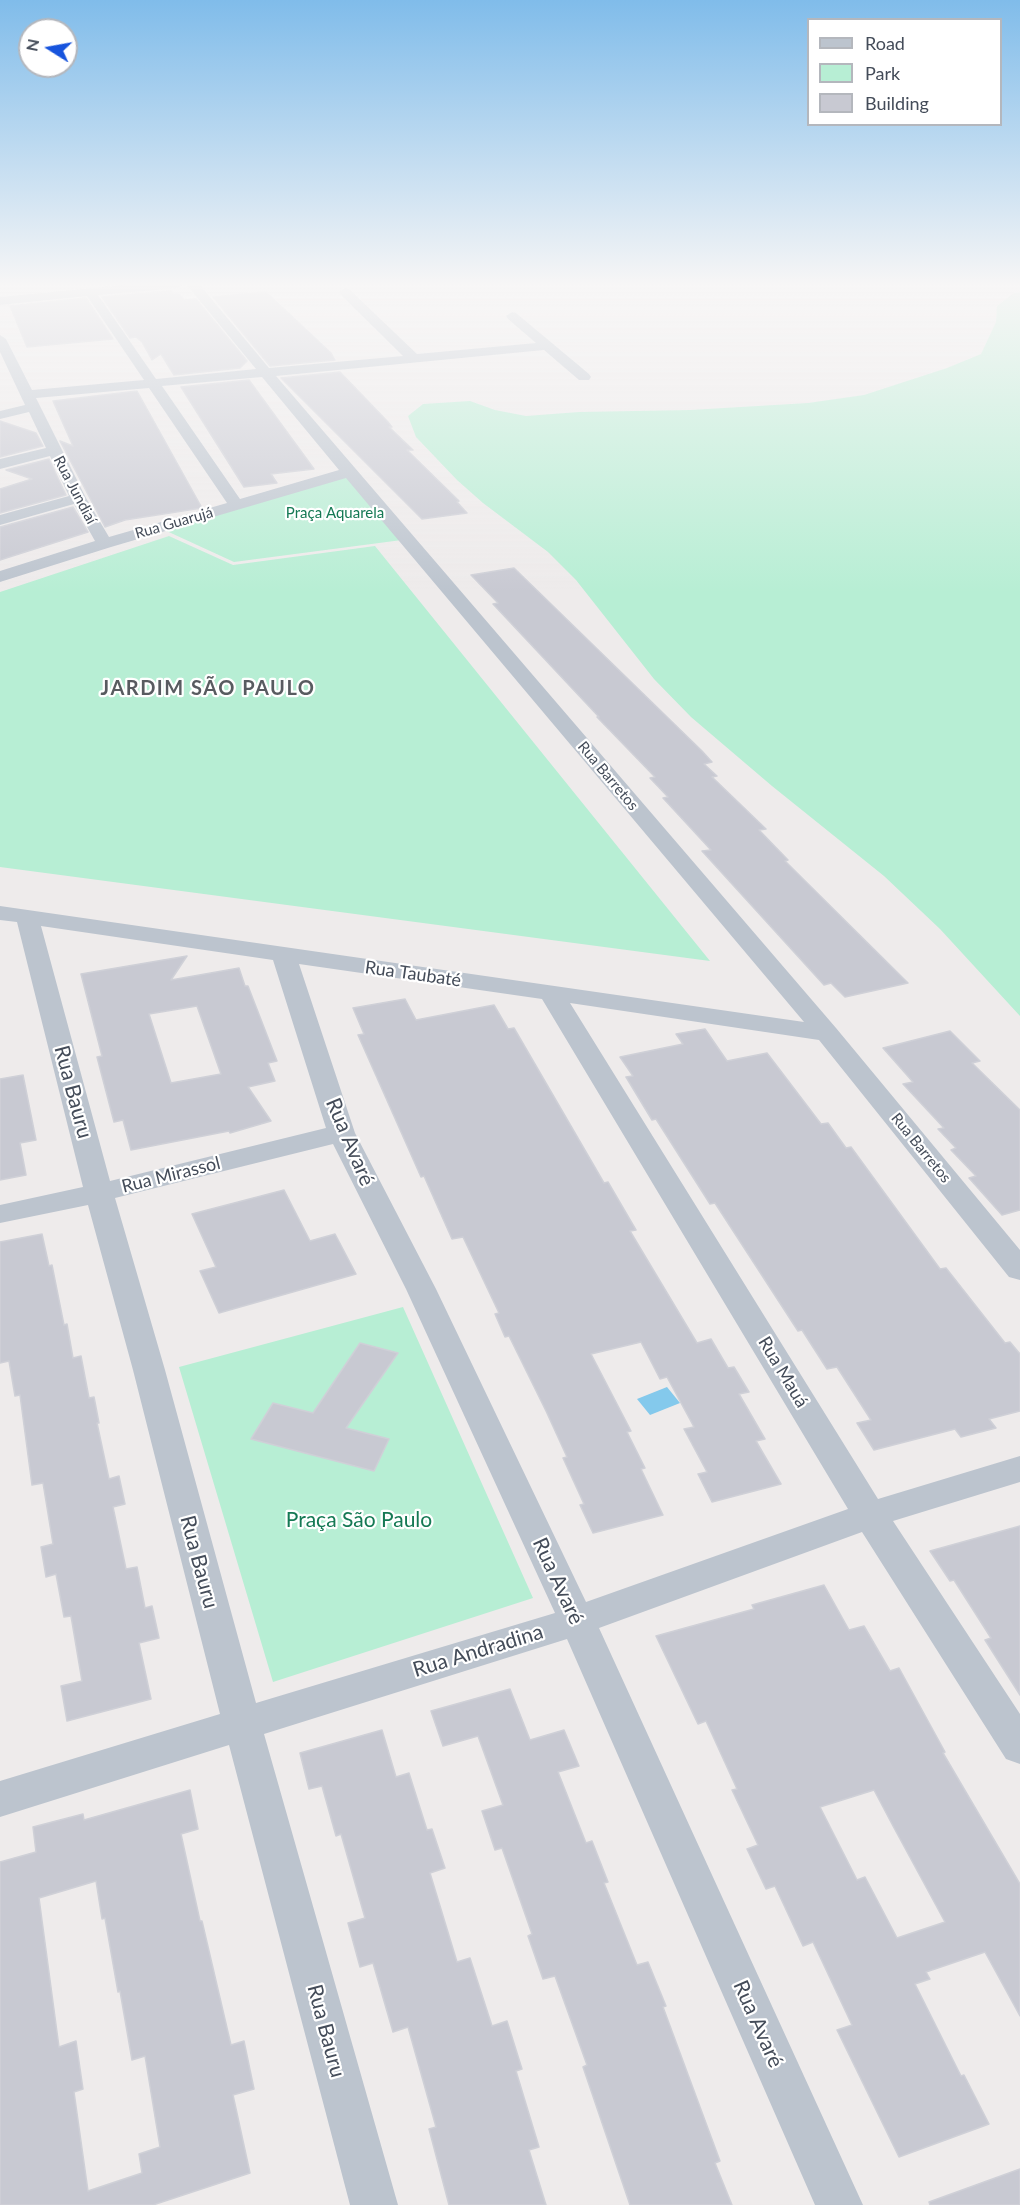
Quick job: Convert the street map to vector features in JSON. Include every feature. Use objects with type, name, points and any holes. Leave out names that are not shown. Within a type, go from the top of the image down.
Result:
[{"type":"street","name":"Rua Jundiaí","points":[[21,387],[78,498],[105,543]]},
{"type":"street","points":[[0,415],[29,401],[120,387]]},
{"type":"street","points":[[155,387],[236,505]]},
{"type":"street","name":"Rua Barretos","points":[[278,387],[827,1033],[1020,1270]]},
{"type":"street","points":[[0,464],[54,450]]},
{"type":"street","name":"Rua Guarujá","points":[[0,577],[105,543],[349,472]]},
{"type":"street","points":[[0,520],[78,498]]},
{"type":"street","name":"Rua Taubaté","points":[[14,915],[827,1033]]},
{"type":"street","name":"Rua Bauru","points":[[14,915],[99,1193],[149,1370],[242,1723],[374,2205]]},
{"type":"street","name":"Rua Avaré","points":[[284,956],[341,1133],[421,1289],[577,1621],[839,2205]]},
{"type":"street","name":"Rua Mauá","points":[[551,993],[870,1515],[1020,1747]]},
{"type":"street","name":"Rua Mirassol","points":[[0,1214],[99,1193],[341,1133]]},
{"type":"street","name":"Rua Andradina","points":[[0,1799],[577,1621],[870,1515],[1020,1469]]},
{"type":"green space","points":[[889,387],[1020,387],[1020,1016],[940,929],[884,876],[691,717],[654,679],[576,580],[548,552],[483,503],[457,480],[416,437],[408,416],[423,404],[470,401],[495,410],[526,416],[808,403],[864,395]]},
{"type":"green space","name":"Praça Aquarela","points":[[347,474],[402,540],[234,562],[160,528]]},
{"type":"green space","points":[[169,536],[233,565],[375,546],[710,961],[0,867],[0,592]]},
{"type":"green space","name":"Praça São Paulo","points":[[403,1307],[533,1598],[273,1682],[179,1367]]},
{"type":"water","points":[[667,1387],[680,1403],[650,1415],[637,1399]]},
{"type":"building","points":[[181,387],[254,387],[314,469],[271,474],[277,483],[244,487]]},
{"type":"building","points":[[290,387],[354,387],[392,427],[389,427],[413,450],[407,450],[459,501],[457,502],[467,513],[422,519]]},
{"type":"building","points":[[137,391],[202,508],[125,520],[105,527],[60,441],[73,446],[53,401]]},
{"type":"building","points":[[0,421],[36,433],[43,446],[0,457]]},
{"type":"building","points":[[49,459],[66,495],[0,513],[0,489],[32,479],[6,470]]},
{"type":"building","points":[[73,507],[88,532],[0,560],[0,527]]},
{"type":"building","points":[[514,568],[702,751],[712,762],[704,764],[717,776],[712,777],[766,829],[759,830],[788,860],[785,861],[908,983],[845,997],[831,983],[824,985],[702,851],[711,850],[663,798],[668,797],[650,778],[655,777],[493,604],[498,603],[471,575]]},
{"type":"building","points":[[187,956],[171,980],[239,968],[277,1061],[268,1063],[275,1081],[248,1087],[271,1121],[230,1133],[229,1131],[131,1150],[123,1120],[114,1122],[97,1057],[102,1056],[81,974]],"holes":[[[197,1006],[221,1074],[171,1083],[149,1014]]]},
{"type":"building","points":[[405,999],[416,1020],[494,1005],[508,1029],[514,1028],[604,1183],[608,1182],[636,1230],[630,1231],[697,1343],[711,1339],[728,1368],[734,1367],[749,1392],[739,1394],[765,1439],[756,1441],[781,1484],[712,1502],[698,1474],[707,1472],[684,1429],[694,1427],[667,1377],[660,1379],[641,1342],[591,1354],[631,1431],[627,1432],[645,1468],[641,1469],[663,1515],[593,1533],[580,1505],[584,1504],[563,1458],[567,1457],[546,1411],[509,1336],[505,1337],[495,1314],[499,1313],[463,1237],[452,1239],[424,1176],[421,1177],[358,1035],[364,1034],[353,1008]]},
{"type":"building","points":[[705,1029],[727,1061],[767,1053],[821,1124],[828,1123],[846,1148],[851,1147],[940,1269],[946,1268],[1005,1343],[1010,1342],[1020,1354],[1020,1411],[989,1419],[996,1428],[961,1437],[955,1429],[874,1450],[857,1423],[871,1420],[837,1367],[827,1369],[802,1330],[798,1331],[715,1203],[710,1204],[656,1119],[652,1120],[626,1077],[633,1076],[620,1057],[683,1044],[676,1034]]},
{"type":"building","points":[[950,1031],[980,1061],[972,1063],[1020,1110],[1020,1210],[1002,1215],[969,1178],[976,1176],[951,1150],[956,1148],[938,1129],[944,1128],[903,1084],[913,1082],[883,1048]]},
{"type":"building","points":[[23,1075],[36,1140],[20,1143],[26,1175],[0,1180],[0,1079]]},
{"type":"building","points":[[284,1190],[310,1241],[335,1234],[356,1274],[219,1313],[200,1271],[216,1267],[192,1214]]},
{"type":"building","points":[[42,1234],[49,1266],[52,1265],[64,1325],[67,1324],[73,1358],[81,1356],[89,1398],[94,1397],[109,1479],[119,1476],[125,1504],[113,1507],[126,1569],[137,1567],[145,1608],[152,1606],[159,1638],[139,1643],[151,1699],[67,1721],[61,1686],[82,1681],[71,1616],[64,1617],[56,1574],[46,1577],[41,1547],[53,1544],[43,1483],[32,1485],[20,1395],[15,1396],[9,1361],[0,1363],[0,1242]]},
{"type":"building","points":[[360,1343],[398,1353],[346,1428],[389,1439],[374,1471],[251,1439],[273,1403],[313,1413]]},
{"type":"building","points":[[1020,1526],[1020,1695],[985,1640],[991,1638],[954,1580],[950,1581],[930,1551]]},
{"type":"building","points":[[824,1585],[849,1630],[864,1626],[890,1671],[899,1668],[945,1752],[943,1753],[1020,1884],[1020,2016],[985,1952],[926,1972],[930,1979],[915,1984],[961,2076],[964,2075],[989,2124],[899,2157],[837,2030],[852,2025],[813,1942],[803,1946],[775,1886],[766,1889],[747,1849],[758,1845],[732,1790],[737,1789],[706,1721],[698,1724],[656,1636],[754,1609],[752,1605]],"holes":[[[874,1790],[945,1922],[897,1938],[865,1877],[857,1880],[820,1807]]]},
{"type":"building","points":[[510,1689],[530,1740],[564,1730],[579,1766],[558,1772],[586,1843],[592,1841],[608,1882],[604,1883],[637,1965],[648,1962],[666,2006],[663,2007],[720,2161],[715,2163],[732,2205],[630,2205],[583,2067],[587,2065],[555,1976],[543,1979],[528,1936],[532,1934],[502,1848],[495,1850],[482,1811],[503,1805],[478,1736],[443,1746],[431,1711]]},
{"type":"building","points":[[382,1730],[396,1777],[409,1773],[427,1830],[432,1829],[445,1868],[430,1873],[457,1962],[470,1958],[492,2026],[507,2021],[522,2069],[516,2071],[539,2147],[529,2150],[546,2205],[449,2205],[429,2129],[436,2127],[408,2027],[393,2032],[373,1963],[360,1967],[348,1923],[365,1918],[341,1834],[336,1836],[322,1786],[309,1789],[300,1753]]},
{"type":"building","points":[[190,1790],[198,1829],[181,1834],[231,2045],[244,2041],[254,2089],[233,2095],[250,2173],[153,2205],[0,2205],[0,1862],[36,1852],[33,1827],[83,1814],[84,1820]],"holes":[[[96,1881],[102,1919],[105,1918],[132,2060],[145,2056],[160,2147],[139,2154],[142,2173],[88,2191],[74,2092],[83,2089],[76,2041],[59,2047],[39,1898]]]},
{"type":"building","points":[[1020,2169],[1020,2205],[930,2205],[929,2202]]},
{"type":"district","name":"JARDIM SÃO PAULO","points":[[208,689]]}]
